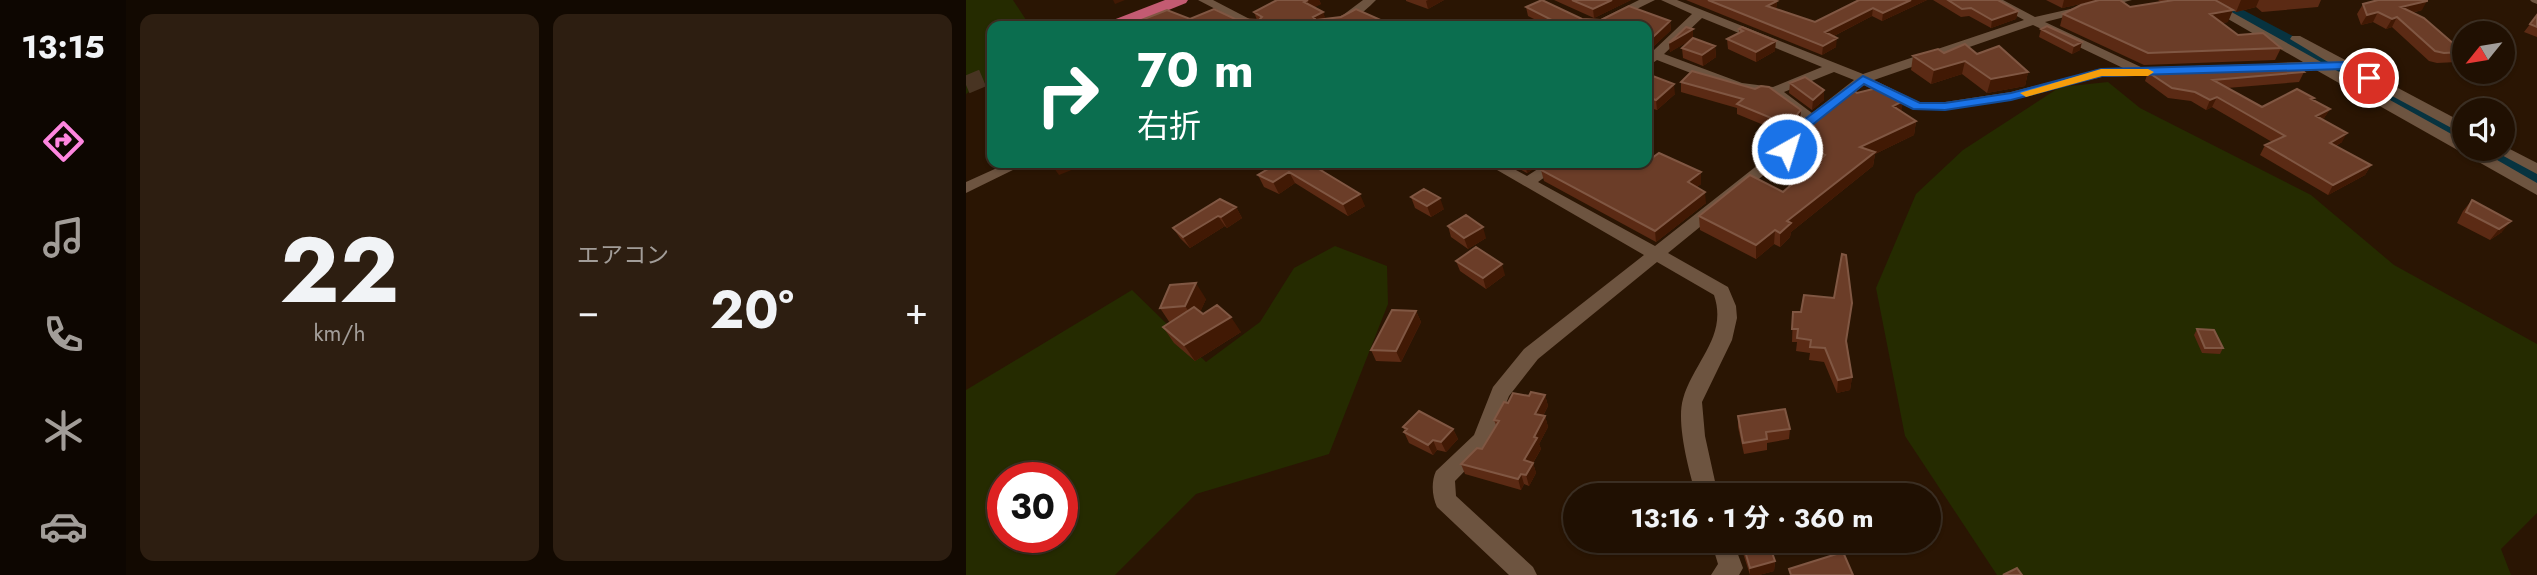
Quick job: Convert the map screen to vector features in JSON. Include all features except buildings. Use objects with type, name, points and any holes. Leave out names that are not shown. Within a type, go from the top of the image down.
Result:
[{"type":"highway","points":[[1127,21],[1180,0]]},
{"type":"street","points":[[1204,0],[1246,21]]},
{"type":"street","points":[[1339,21],[1347,18],[1370,0]]},
{"type":"street","points":[[1600,21],[1649,0]]},
{"type":"street","points":[[1667,0],[1863,79],[1917,106],[1945,106],[2011,96],[2101,73],[2184,71]]},
{"type":"street","points":[[1994,0],[2079,44],[2145,73]]},
{"type":"street","points":[[1525,575],[1445,500],[1444,478],[1482,440],[1500,392],[1531,354],[1787,149],[1802,128],[1863,79],[2036,20],[2126,0]]},
{"type":"street","points":[[2201,0],[2452,140]]},
{"type":"street","points":[[2222,0],[2452,123]]},
{"type":"street","points":[[1652,54],[1701,13]]},
{"type":"street","points":[[1652,58],[1740,87],[1774,91],[1834,68]]},
{"type":"street","points":[[2262,67],[2342,65]]},
{"type":"street","points":[[1774,91],[1812,119]]},
{"type":"street","points":[[2515,157],[2537,169]]},
{"type":"street","points":[[2488,161],[2537,190]]},
{"type":"street","points":[[966,188],[1009,168]]},
{"type":"street","points":[[1501,168],[1722,291],[1728,306],[1726,337],[1706,369],[1692,404],[1703,483]]},
{"type":"street","points":[[1527,183],[1550,168]]},
{"type":"street","points":[[1723,575],[1731,568],[1726,553]]},
{"type":"green space","points":[[966,0],[1013,0],[1027,21],[987,21],[987,80],[966,94]]},
{"type":"green space","points":[[2108,82],[2140,108],[2311,195],[2394,265],[2537,344],[2537,513],[2501,549],[2511,575],[1997,575],[1941,490],[1941,483],[1936,483],[1905,436],[1876,288],[1916,194],[1963,150],[2060,87]]},
{"type":"green space","points":[[1335,246],[1387,266],[1388,304],[1329,454],[1196,494],[1115,575],[966,575],[966,390],[1132,290],[1206,362],[1260,322],[1294,268]]},
{"type":"waterway","points":[[2208,0],[2452,130]]},
{"type":"waterway","points":[[2508,161],[2537,177]]},
{"type":"tunnel","points":[[966,85],[987,76]]},
{"type":"slow traffic","points":[[2026,93],[2101,73],[2148,72]]},
{"type":"route","points":[[1787,149],[1802,128],[1863,79],[1917,106],[1945,106],[2027,93],[2049,85],[2115,72],[2345,65],[2369,78]]}]
